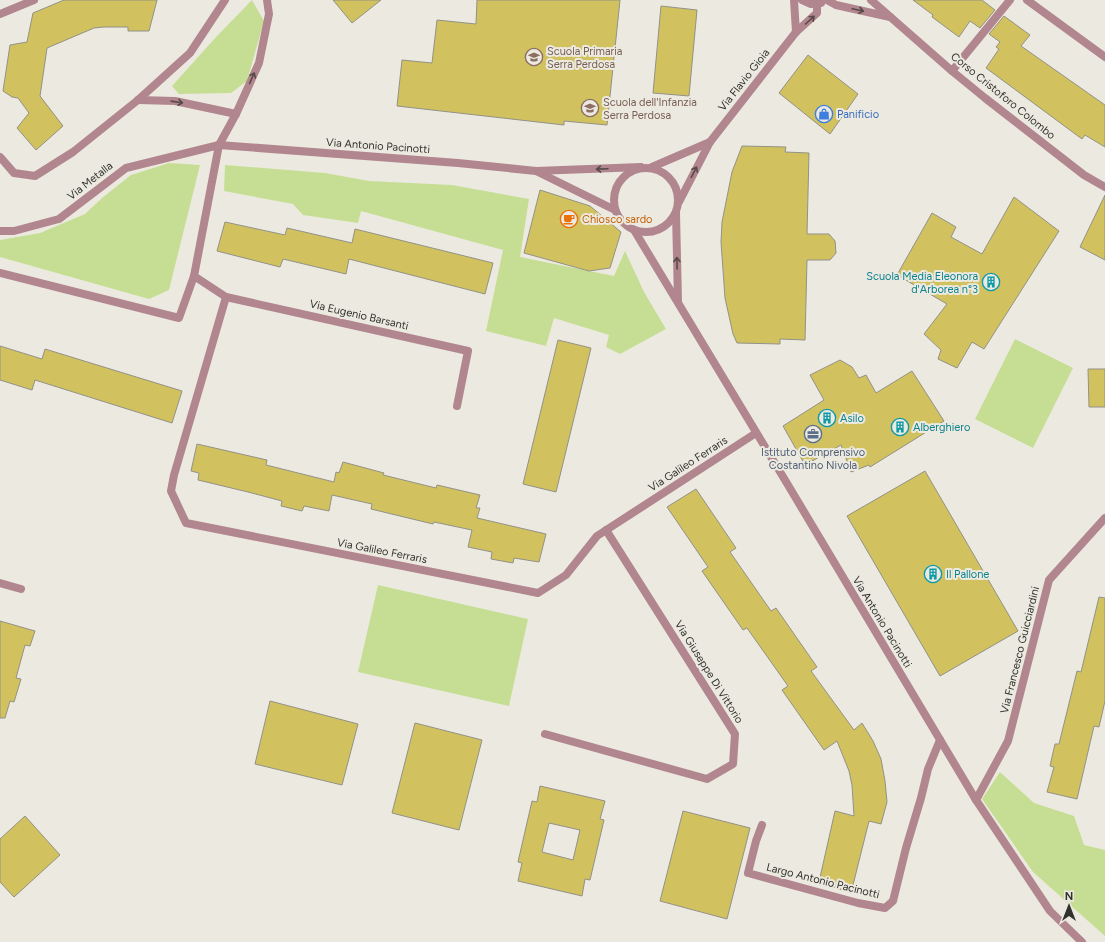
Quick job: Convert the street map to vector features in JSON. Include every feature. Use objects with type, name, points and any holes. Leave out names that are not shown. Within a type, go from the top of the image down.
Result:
[{"type":"street","points":[[0,14],[34,0]]},
{"type":"street","points":[[0,157],[14,173],[35,176],[73,152],[138,100],[190,53],[225,0]]},
{"type":"street","points":[[0,273],[179,318],[194,276],[219,145],[236,114],[259,63],[269,14],[266,0]]},
{"type":"street","points":[[794,0],[796,32]]},
{"type":"street","points":[[802,0],[811,4],[821,3],[827,0]]},
{"type":"street","name":"Corso Cristoforo Colombo","points":[[827,0],[836,5],[891,17]]},
{"type":"street","name":"Corso Cristoforo Colombo","points":[[871,0],[952,71],[1084,175],[1105,187]]},
{"type":"street","points":[[952,71],[1010,0]]},
{"type":"street","points":[[1027,0],[1105,57]]},
{"type":"street","name":"Via Flavio Gioia","points":[[679,202],[710,142],[796,32],[817,13],[817,3]]},
{"type":"street","points":[[138,100],[175,101],[236,114]]},
{"type":"street","name":"Via Flavio Gioia","points":[[652,167],[710,142]]},
{"type":"street","name":"Via Antonio Pacinotti","points":[[219,145],[458,163],[536,171],[641,167]]},
{"type":"street","name":"Via Metalla","points":[[0,231],[14,231],[59,219],[126,168],[219,145]]},
{"type":"street","points":[[641,167],[652,167],[662,171],[671,178],[676,187],[679,202],[674,218],[666,226],[656,231],[645,232],[634,230],[619,218],[615,210],[614,199],[616,188],[622,178],[630,171],[641,167]]},
{"type":"street","name":"Via Antonio Pacinotti","points":[[536,171],[615,210]]},
{"type":"street","name":"Via Antonio Pacinotti","points":[[676,212],[678,302]]},
{"type":"street","name":"Via Antonio Pacinotti","points":[[634,230],[976,800],[1050,911],[1082,942]]},
{"type":"street","name":"Via Eugenio Barsanti","points":[[194,276],[226,296],[468,351],[457,406]]},
{"type":"street","name":"Via Galileo Ferraris","points":[[226,296],[174,475],[171,491],[186,523],[538,593],[566,575],[597,536],[756,433]]},
{"type":"street","name":"Via Francesco Guicciardini","points":[[976,800],[1008,741],[1049,580],[1105,518]]},
{"type":"street","name":"Via Giuseppe Di Vittorio","points":[[545,734],[706,779],[733,764],[735,734],[606,530]]},
{"type":"street","points":[[0,583],[21,589]]},
{"type":"street","name":"Largo Antonio Pacinotti","points":[[762,825],[756,841],[748,873],[858,903],[885,908],[893,901],[928,769],[940,740]]},
{"type":"green space","points":[[252,0],[264,21],[247,81],[231,93],[179,94],[172,86]]},
{"type":"green space","points":[[169,163],[200,165],[169,290],[149,299],[0,257],[0,240],[40,233],[85,214],[102,198],[131,175]]},
{"type":"green space","points":[[225,165],[325,173],[369,181],[452,185],[529,199],[520,257],[614,276],[625,251],[644,292],[666,329],[620,354],[606,347],[609,335],[554,318],[546,346],[486,331],[503,250],[361,211],[358,223],[303,215],[293,204],[224,191]]},
{"type":"green space","points":[[1015,339],[1073,368],[1033,448],[975,419]]},
{"type":"green space","points":[[378,585],[528,619],[509,706],[358,672]]},
{"type":"green space","points":[[1000,772],[1034,803],[1074,816],[1084,845],[1105,850],[1105,936],[1033,872],[982,799]]},
{"type":"building","points":[[64,0],[157,0],[149,31],[128,31],[128,27],[94,28],[47,48],[40,96],[63,126],[36,150],[17,128],[29,113],[18,98],[12,97],[3,91],[10,45],[27,42],[33,13]]},
{"type":"building","points":[[333,0],[381,0],[352,23]]},
{"type":"building","points":[[477,0],[620,0],[607,125],[564,121],[564,125],[397,106],[402,60],[432,63],[437,20],[476,24]]},
{"type":"building","points":[[913,0],[982,0],[995,10],[980,28],[970,21],[959,37],[932,17],[933,15]]},
{"type":"building","points":[[661,6],[697,10],[689,96],[653,93]]},
{"type":"building","points":[[1004,16],[1030,35],[1021,46],[1105,105],[1105,147],[1085,135],[1082,139],[986,68],[999,49],[996,47],[1000,42],[989,34]]},
{"type":"building","name":"Panificio","points":[[808,55],[858,94],[830,134],[779,93]]},
{"type":"building","points":[[742,146],[786,147],[785,152],[809,153],[807,234],[829,234],[835,241],[836,253],[830,260],[807,260],[805,340],[780,339],[780,344],[737,343],[733,334],[725,298],[721,242],[722,222],[732,172]]},
{"type":"building","name":"Chiosco sardo","points":[[540,190],[590,206],[621,232],[610,268],[589,271],[524,253]]},
{"type":"building","points":[[1105,195],[1105,260],[1080,247]]},
{"type":"building","name":"Scuola Media Eleonora d'Arborea n°3","points":[[1014,197],[1059,231],[984,349],[972,342],[957,368],[938,359],[941,350],[924,334],[947,304],[897,275],[932,213],[956,227],[951,237],[982,254]]},
{"type":"building","points":[[225,222],[285,235],[287,228],[352,243],[355,229],[493,263],[485,294],[349,259],[346,274],[283,259],[280,267],[217,251]]},
{"type":"building","points":[[558,340],[591,348],[556,492],[523,484]]},
{"type":"building","points":[[0,346],[42,359],[45,349],[182,391],[172,423],[35,380],[32,390],[0,380]]},
{"type":"building","points":[[840,360],[852,367],[859,378],[866,375],[876,393],[912,371],[944,421],[870,467],[869,465],[851,472],[841,445],[805,465],[783,426],[824,400],[810,375]]},
{"type":"building","points":[[1088,369],[1105,369],[1105,407],[1089,407]]},
{"type":"building","points":[[197,444],[267,460],[266,465],[334,482],[336,472],[339,473],[343,462],[384,473],[383,475],[436,488],[437,485],[480,495],[476,508],[480,508],[477,518],[546,534],[539,562],[514,558],[513,563],[491,559],[492,552],[468,547],[472,530],[434,522],[433,524],[371,509],[372,504],[332,495],[329,511],[304,506],[302,511],[281,506],[282,501],[198,480],[199,473],[191,471]]},
{"type":"building","name":"Il Pallone","points":[[925,471],[1018,631],[940,676],[847,516]]},
{"type":"building","points":[[696,489],[736,548],[730,552],[771,611],[776,608],[817,667],[811,671],[854,730],[862,723],[873,741],[881,759],[887,802],[881,824],[869,821],[851,893],[819,882],[835,811],[854,816],[852,785],[849,771],[837,741],[824,750],[782,690],[788,686],[747,628],[743,630],[702,571],[708,567],[667,507]]},
{"type":"building","points":[[1099,597],[1105,598],[1105,701],[1099,727],[1094,726],[1077,799],[1047,792],[1054,767],[1050,766],[1055,744],[1059,744],[1077,671],[1081,672]]},
{"type":"building","points":[[0,621],[35,631],[30,646],[25,645],[16,678],[21,679],[14,702],[10,701],[5,718],[0,718]]},
{"type":"building","points":[[270,701],[358,724],[342,785],[255,764]]},
{"type":"building","points":[[415,723],[482,740],[459,830],[392,813]]},
{"type":"building","points":[[540,786],[605,801],[600,819],[604,820],[590,880],[585,879],[582,896],[518,881],[522,863],[518,862],[532,801],[537,802]],"holes":[[[549,823],[580,830],[573,860],[542,852]]]},
{"type":"building","points":[[683,811],[750,828],[727,919],[660,901]]},
{"type":"building","points":[[25,816],[60,855],[14,897],[0,882],[0,839]]},
{"type":"place","name":"Scuola Primaria Serra Perdosa","points":[[534,57]]},
{"type":"place","name":"Scuola dell'Infanzia Serra Perdosa","points":[[590,108]]},
{"type":"place","name":"Panificio","points":[[824,114]]},
{"type":"place","name":"Chiosco sardo","points":[[569,219]]},
{"type":"place","name":"Scuola Media Eleonora d'Arborea n°3","points":[[991,282]]},
{"type":"place","name":"Asilo","points":[[827,418]]},
{"type":"place","name":"Alberghiero","points":[[900,427]]},
{"type":"place","name":"Istituto Comprensivo Costantino Nivola","points":[[813,434]]},
{"type":"place","name":"Il Pallone","points":[[933,574]]}]
